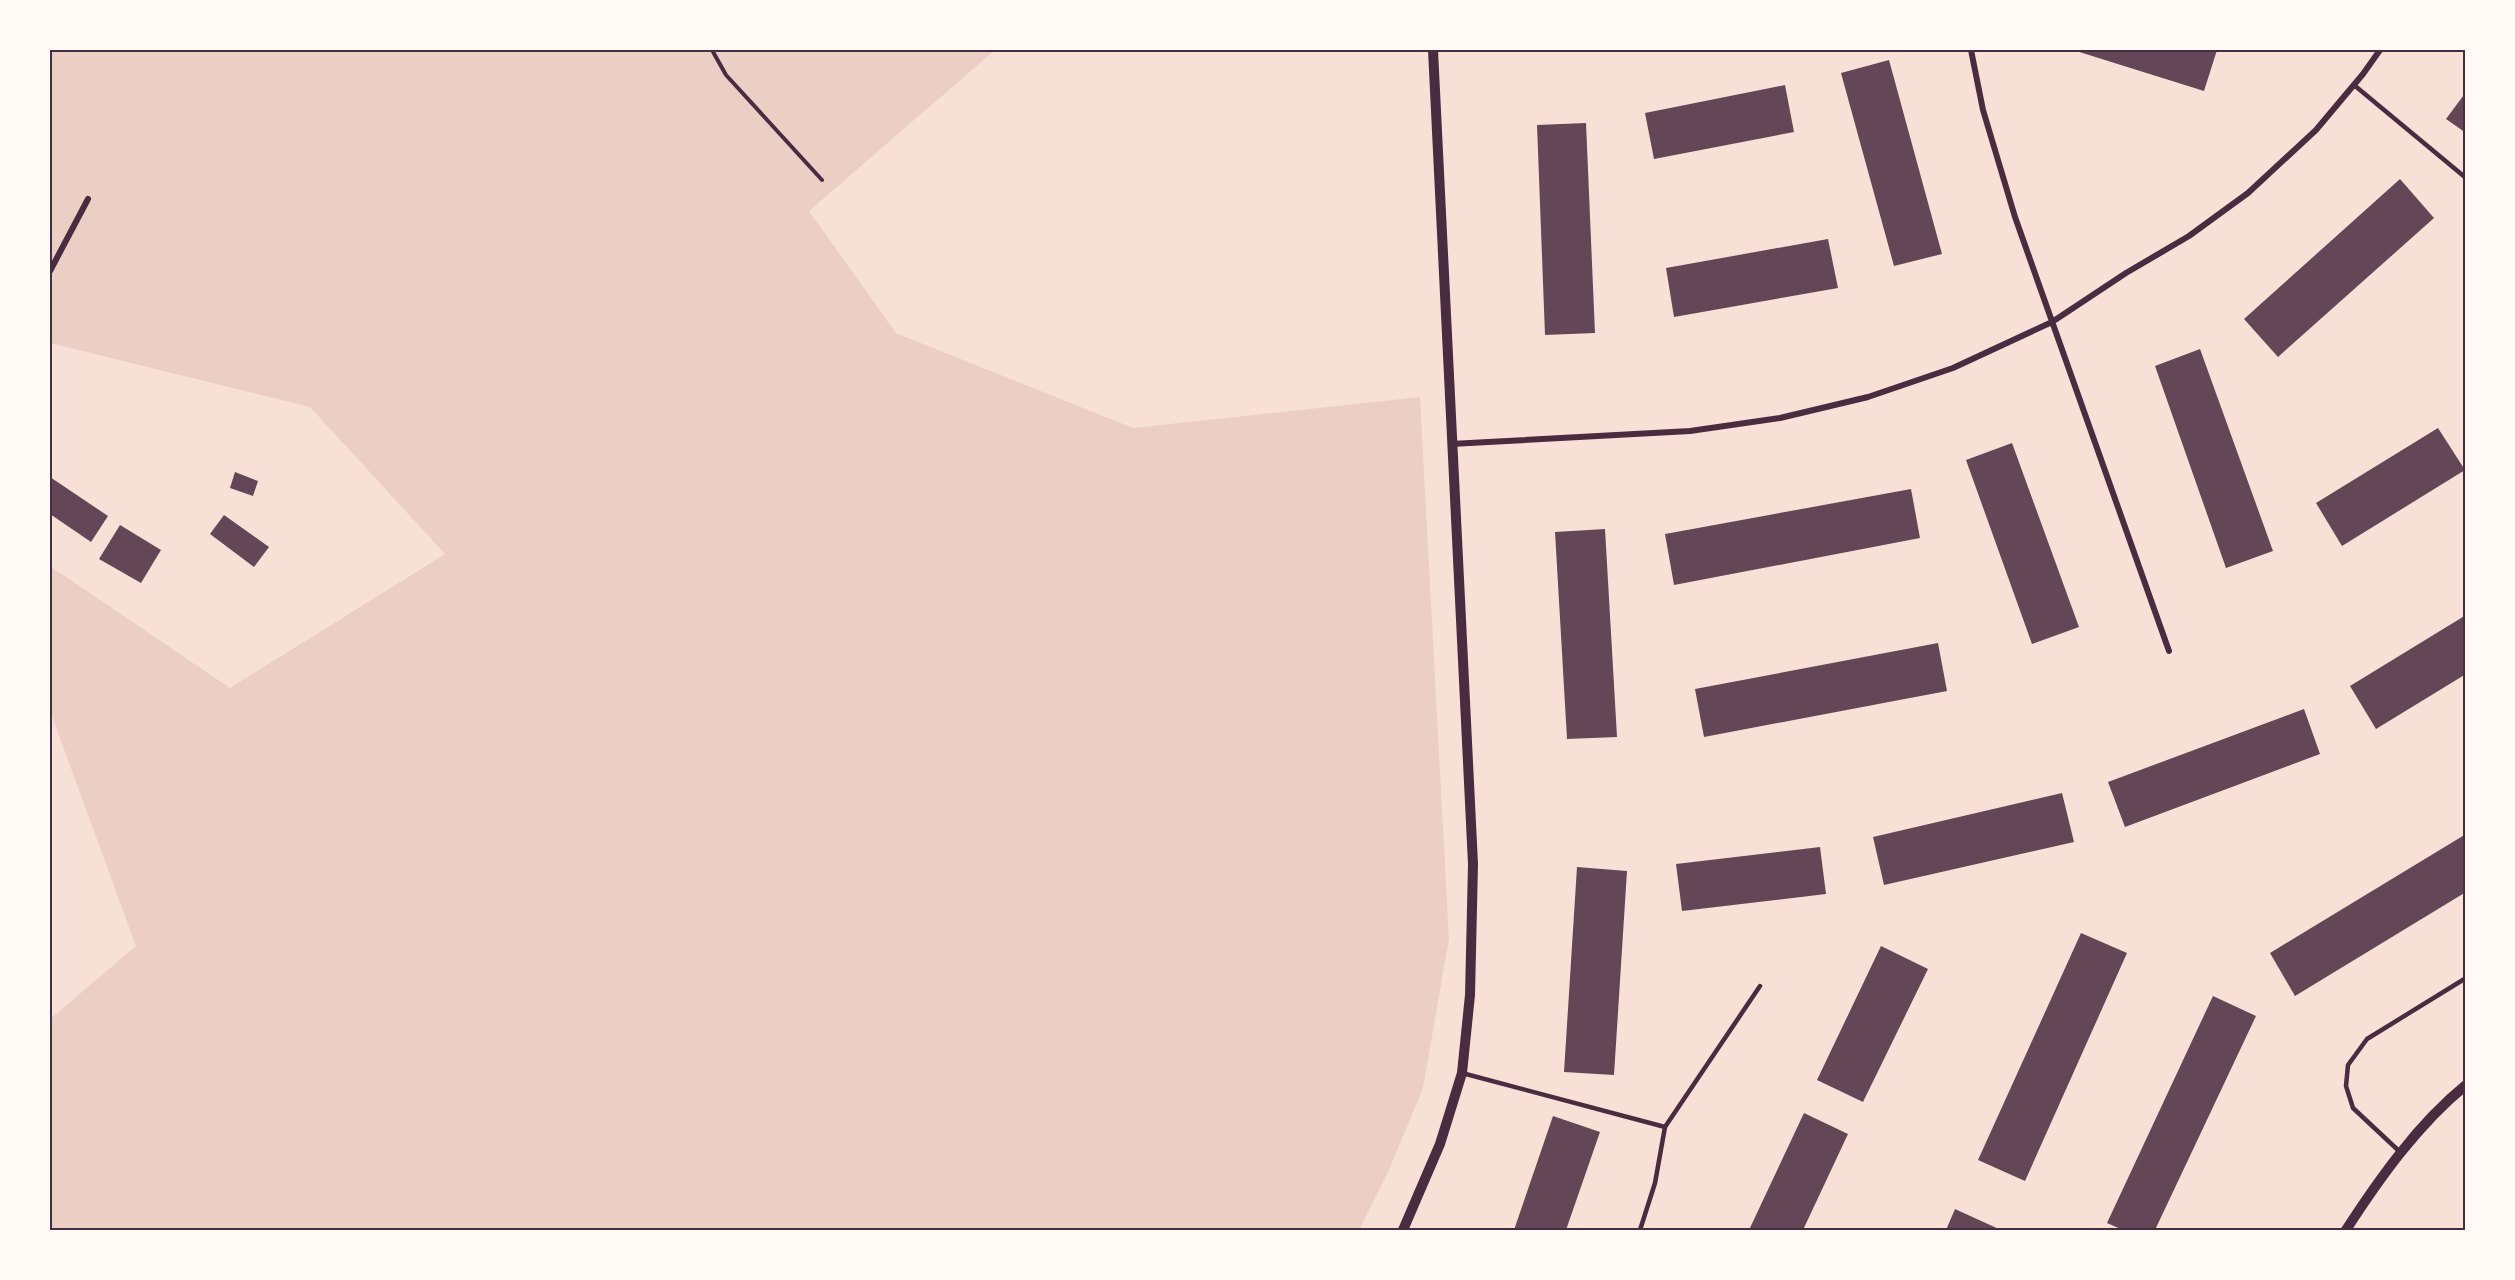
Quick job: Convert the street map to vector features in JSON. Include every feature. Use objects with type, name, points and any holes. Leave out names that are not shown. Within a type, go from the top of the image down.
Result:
[{"type":"street","points":[[1403,1230],[1440,1144],[1462,1073],[1470,995],[1473,864],[1450,444],[1433,50]]},
{"type":"street","points":[[1971,50],[1983,110],[2015,217],[2169,651]]},
{"type":"street","points":[[1450,444],[1690,431],[1780,418],[1868,397],[1953,368],[2052,322],[2126,273],[2189,236],[2248,193],[2316,130],[2380,50]]},
{"type":"street","points":[[50,271],[88,199]]},
{"type":"street","points":[[2346,1230],[2367,1198],[2423,1127],[2466,1085]]},
{"type":"lane","points":[[2354,85],[2466,178]]},
{"type":"lane","points":[[2402,1154],[2353,1108],[2346,1086],[2348,1065],[2367,1039],[2466,978]]},
{"type":"lane","points":[[1640,1230],[1655,1183],[1665,1127],[1760,986]]},
{"type":"lane","points":[[1462,1073],[1665,1127]]},
{"type":"path","points":[[712,50],[726,75],[822,180]]},
{"type":"shaded area","points":[[50,50],[995,50],[809,211],[896,333],[1133,428],[1420,397],[1449,939],[1423,1088],[1389,1170],[1359,1230],[50,1230],[50,1019],[136,946],[50,711],[50,566],[230,688],[445,554],[310,407],[50,343]]},
{"type":"building","points":[[2073,50],[2217,50],[2204,91]]},
{"type":"building","points":[[1889,60],[1942,254],[1894,266],[1841,73]]},
{"type":"building","points":[[1785,85],[1794,132],[1654,159],[1645,113]]},
{"type":"building","points":[[2466,92],[2466,133],[2446,119]]},
{"type":"building","points":[[1586,123],[1595,333],[1545,335],[1537,125]]},
{"type":"building","points":[[2400,179],[2434,218],[2278,357],[2244,319]]},
{"type":"building","points":[[1828,239],[1838,288],[1674,317],[1666,268]]},
{"type":"building","points":[[2200,349],[2273,551],[2226,568],[2155,366]]},
{"type":"building","points":[[2438,428],[2465,470],[2342,546],[2316,503]]},
{"type":"building","points":[[2012,443],[2079,627],[2032,644],[1966,460]]},
{"type":"building","points":[[235,472],[258,481],[253,496],[230,488]]},
{"type":"building","points":[[50,477],[108,516],[91,542],[50,514]]},
{"type":"building","points":[[1911,489],[1920,538],[1674,585],[1665,534]]},
{"type":"building","points":[[224,515],[269,547],[254,567],[210,534]]},
{"type":"building","points":[[120,525],[161,550],[141,583],[99,559]]},
{"type":"building","points":[[1605,529],[1617,737],[1567,739],[1555,532]]},
{"type":"building","points":[[2466,615],[2466,674],[2376,729],[2350,686]]},
{"type":"building","points":[[1938,643],[1947,691],[1704,737],[1695,689]]},
{"type":"building","points":[[2304,709],[2320,754],[2125,827],[2108,782]]},
{"type":"building","points":[[2062,793],[2074,842],[1884,885],[1873,837]]},
{"type":"building","points":[[2466,834],[2466,892],[2295,996],[2270,953]]},
{"type":"building","points":[[1820,847],[1826,894],[1682,911],[1676,864]]},
{"type":"building","points":[[1577,867],[1627,871],[1614,1075],[1564,1072]]},
{"type":"building","points":[[2081,933],[2127,953],[2025,1181],[1978,1160]]},
{"type":"building","points":[[1881,946],[1928,969],[1863,1102],[1817,1080]]},
{"type":"building","points":[[2213,996],[2256,1016],[2155,1230],[2123,1230],[2107,1223]]},
{"type":"building","points":[[1804,1113],[1848,1134],[1803,1230],[1749,1230]]},
{"type":"building","points":[[1553,1116],[1600,1132],[1566,1230],[1514,1230]]},
{"type":"building","points":[[1955,1209],[2001,1230],[1946,1230]]}]
